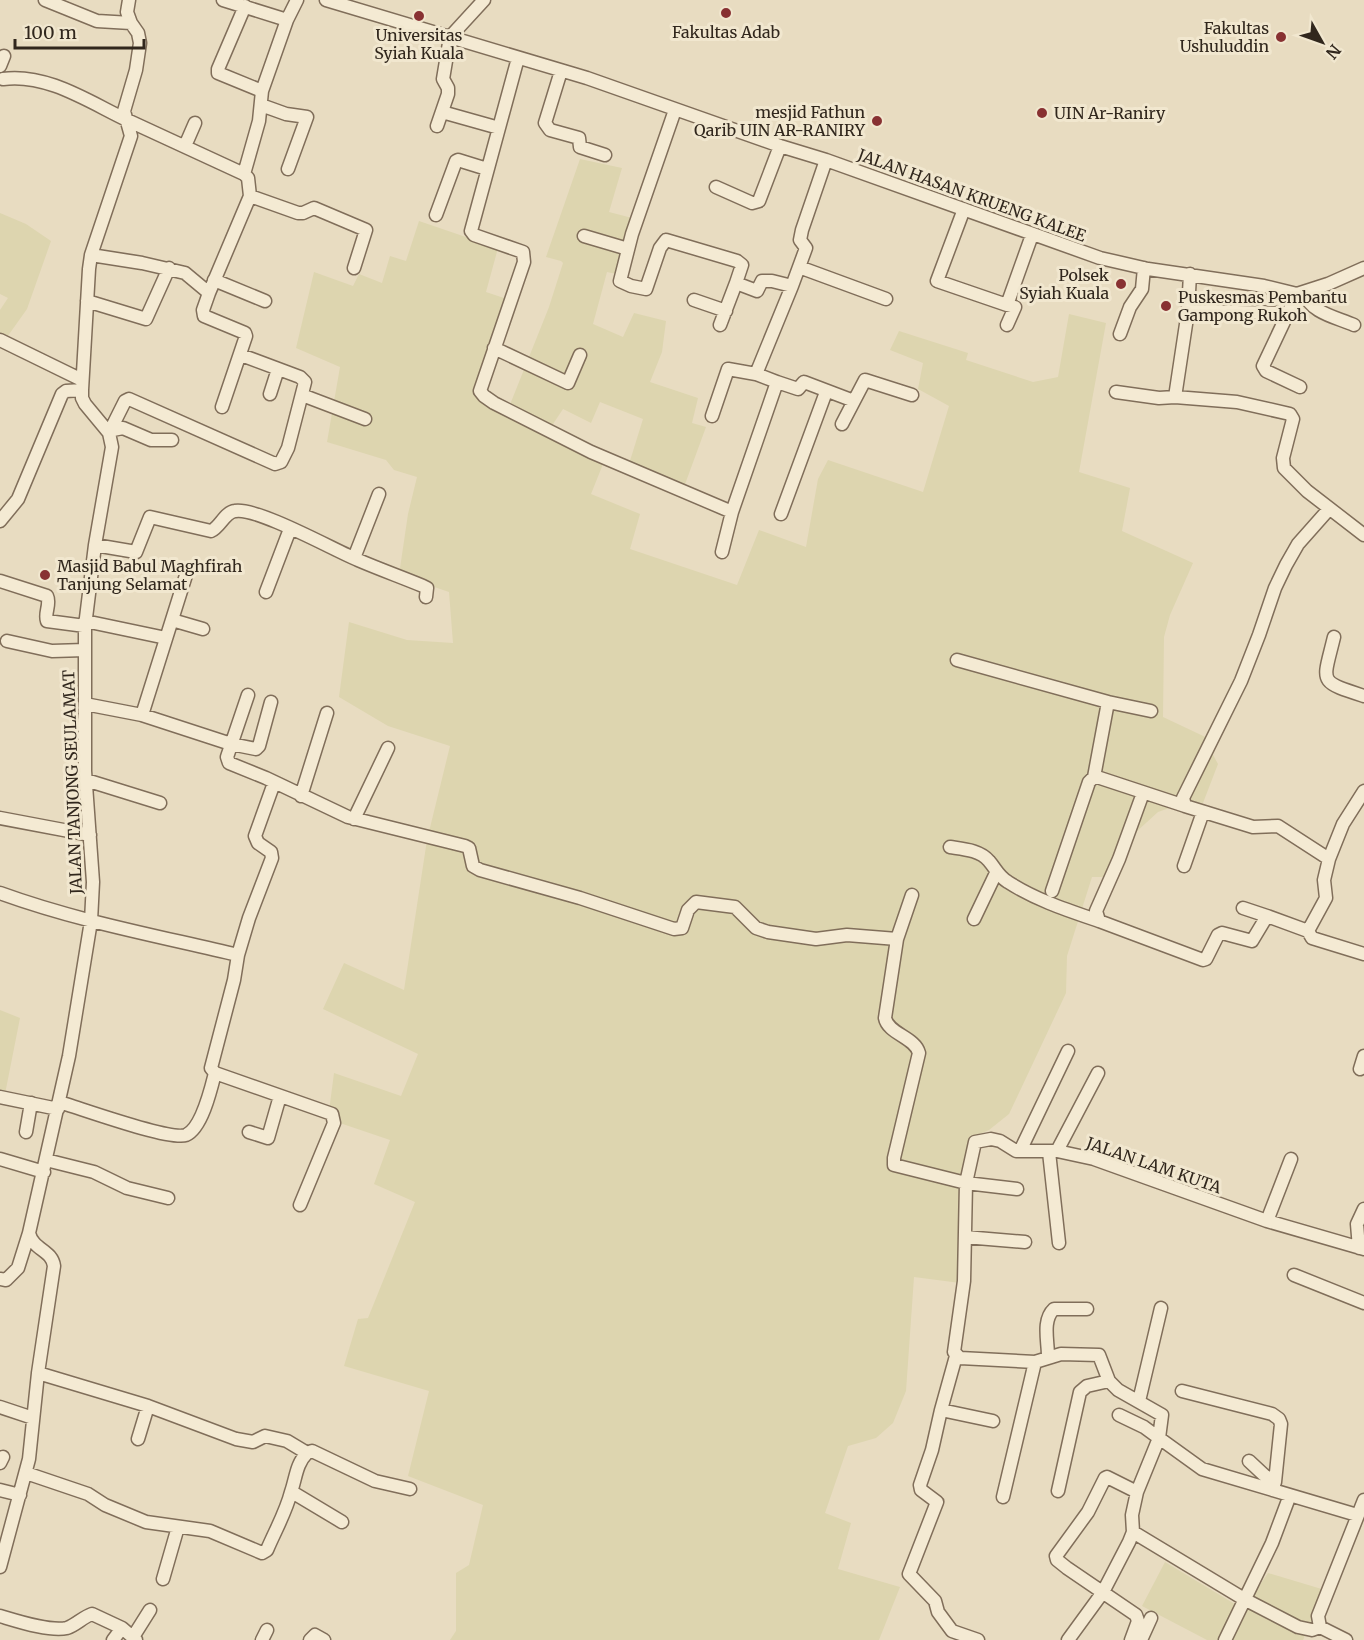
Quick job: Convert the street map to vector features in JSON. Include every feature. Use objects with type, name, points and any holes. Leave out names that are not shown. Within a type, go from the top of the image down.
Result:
[{"type":"street","points":[[45,0],[98,21],[131,23]]},
{"type":"street","points":[[111,432],[85,404],[82,398],[82,385],[91,255],[130,141],[130,131],[124,111],[136,70],[140,43],[138,33],[127,12],[129,0]]},
{"type":"street","points":[[223,0],[287,20]]},
{"type":"street","points":[[244,174],[253,148],[262,91],[287,20],[297,0]]},
{"type":"street","points":[[437,126],[448,94],[448,88],[443,79],[450,37],[484,0]]},
{"type":"street","name":"JALAN HASAN KRUENG KALEE","points":[[332,1],[587,78],[1101,258],[1144,268],[1300,293]]},
{"type":"street","points":[[245,6],[218,73],[262,91]]},
{"type":"street","points":[[518,58],[471,231],[474,235],[523,252],[524,262],[480,391],[484,396],[591,452],[732,512]]},
{"type":"street","points":[[561,72],[545,123],[547,127],[550,130],[579,138],[580,147],[605,155]]},
{"type":"street","points":[[1,83],[25,78],[58,87],[244,174],[248,178],[250,196],[214,280],[203,313],[204,316],[245,333],[241,355],[222,407]]},
{"type":"street","points":[[261,105],[286,114],[307,117],[288,169]]},
{"type":"street","points":[[675,110],[628,249],[620,281],[646,289],[660,248],[666,240],[737,261],[742,268],[720,325]]},
{"type":"street","points":[[442,112],[499,128]]},
{"type":"street","points":[[185,146],[195,123]]},
{"type":"street","points":[[716,188],[752,202],[759,201],[780,146]]},
{"type":"street","points":[[756,374],[806,248],[800,240],[802,230],[826,160]]},
{"type":"street","points":[[436,215],[456,161],[488,169]]},
{"type":"street","points":[[250,196],[298,213],[314,208],[366,230],[354,268]]},
{"type":"street","points":[[964,209],[937,281],[1015,307],[1007,325]]},
{"type":"street","points":[[1007,305],[1032,234]]},
{"type":"street","points":[[584,236],[628,249]]},
{"type":"street","points":[[91,255],[186,273],[209,293]]},
{"type":"street","points":[[799,267],[886,299]]},
{"type":"street","points":[[87,301],[146,319],[169,268]]},
{"type":"street","points":[[1120,333],[1130,306],[1142,289],[1144,268]]},
{"type":"street","points":[[1300,387],[1263,368],[1288,314],[1300,293],[1328,284],[1364,268]]},
{"type":"street","points":[[1175,397],[1188,311],[1190,274]]},
{"type":"street","points":[[214,280],[265,302]]},
{"type":"street","points":[[736,283],[757,291],[762,281],[772,280],[792,286]]},
{"type":"street","points":[[1300,293],[1314,308],[1354,325]]},
{"type":"street","points":[[694,300],[726,311]]},
{"type":"street","points":[[1188,311],[1288,314]]},
{"type":"street","points":[[0,340],[82,385]]},
{"type":"street","points":[[494,348],[568,383],[580,355]]},
{"type":"street","points":[[111,432],[125,401],[129,399],[275,464],[283,460],[305,382],[303,379],[241,355]]},
{"type":"street","points":[[270,394],[278,369]]},
{"type":"street","points":[[712,416],[728,369],[756,374],[798,388],[804,382],[854,401]]},
{"type":"street","points":[[842,424],[865,380],[912,395]]},
{"type":"street","points":[[722,552],[732,512],[777,382]]},
{"type":"street","points":[[0,521],[18,499],[62,394],[82,385]]},
{"type":"street","points":[[782,514],[826,392]]},
{"type":"street","points":[[1116,392],[1159,398],[1175,397],[1237,402],[1290,414],[1293,419],[1283,458],[1284,468],[1329,509],[1364,535]]},
{"type":"street","points":[[302,395],[365,419]]},
{"type":"street","points":[[111,432],[123,428],[151,440],[172,440]]},
{"type":"street","name":"JALAN TANJONG SEULAMAT","points":[[0,1280],[6,1280],[18,1268],[29,1233],[59,1105],[83,978],[91,921],[93,882],[86,780],[85,623],[95,544],[112,452],[111,432]]},
{"type":"street","points":[[354,558],[379,494]]},
{"type":"street","points":[[1185,806],[1183,798],[1241,681],[1282,573],[1298,544],[1329,509]]},
{"type":"street","points":[[95,544],[136,552],[148,519],[153,517],[211,531],[216,529],[230,513],[238,511],[269,519],[427,588],[426,597]]},
{"type":"street","points":[[266,592],[290,529]]},
{"type":"street","points":[[142,715],[187,572]]},
{"type":"street","points":[[0,581],[47,596],[47,621],[85,623],[166,638]]},
{"type":"street","points":[[172,620],[203,629]]},
{"type":"street","points":[[1334,637],[1326,673],[1327,680],[1332,686],[1364,696]]},
{"type":"street","points":[[7,641],[52,651],[85,650]]},
{"type":"street","points":[[957,660],[1108,702],[1151,711]]},
{"type":"street","points":[[248,694],[227,757],[229,764],[354,819],[465,846],[469,848],[473,866],[480,870],[580,898],[674,929],[682,928],[688,910],[696,902],[735,907],[756,928],[768,932],[816,939],[847,934],[897,939]]},
{"type":"street","points":[[85,705],[142,715],[253,749],[257,748],[271,702]]},
{"type":"street","points":[[1052,891],[1089,783],[1094,777],[1108,702]]},
{"type":"street","points":[[301,796],[327,713]]},
{"type":"street","points":[[354,819],[388,748]]},
{"type":"street","points":[[1094,777],[1253,827],[1278,826],[1329,859]]},
{"type":"street","points":[[86,780],[160,803]]},
{"type":"street","points":[[0,1099],[59,1105],[162,1133],[182,1136],[190,1131],[204,1111],[215,1073],[212,1066],[234,980],[238,955],[249,918],[272,858],[272,852],[258,843],[255,836],[274,783]]},
{"type":"street","points":[[1308,931],[1326,898],[1324,880],[1329,859],[1343,824],[1364,791]]},
{"type":"street","points":[[1099,921],[1096,911],[1119,859],[1143,793]]},
{"type":"street","points":[[1184,866],[1203,812]]},
{"type":"street","points":[[0,819],[90,835]]},
{"type":"street","points":[[950,847],[970,850],[986,857],[996,873],[1007,882],[1049,904],[1203,960],[1218,934],[1252,941],[1268,916]]},
{"type":"street","points":[[974,919],[996,873]]},
{"type":"street","points":[[0,893],[91,921],[238,955]]},
{"type":"street","points":[[912,895],[897,939],[885,1022],[917,1047],[919,1053],[894,1165],[966,1184],[1017,1189]]},
{"type":"street","points":[[1243,908],[1308,931],[1312,938],[1364,954]]},
{"type":"street","points":[[1021,1149],[1068,1051]]},
{"type":"street","points":[[1360,1069],[1364,1056]]},
{"type":"street","points":[[215,1073],[332,1114],[334,1119],[300,1205]]},
{"type":"street","points":[[1059,1242],[1053,1151],[1098,1073]]},
{"type":"street","points":[[249,1132],[268,1138],[280,1096]]},
{"type":"street","points":[[26,1132],[31,1103]]},
{"type":"street","name":"JALAN LAM KUTA","points":[[966,1184],[976,1140],[992,1139],[1016,1151],[1021,1149],[1053,1151],[1094,1159],[1267,1221],[1361,1249]]},
{"type":"street","points":[[0,1159],[93,1172],[127,1188],[168,1198]]},
{"type":"street","points":[[1267,1221],[1291,1159]]},
{"type":"street","points":[[966,1184],[964,1281],[954,1352],[957,1356],[1035,1362],[1060,1354],[1099,1355],[1109,1381],[1118,1390],[1162,1415],[1159,1438],[1137,1492],[1132,1515],[1133,1532],[1103,1592],[1068,1640]]},
{"type":"street","points":[[1361,1249],[1357,1224],[1364,1209]]},
{"type":"street","points":[[1,1559],[29,1459],[38,1373],[54,1263],[51,1256],[33,1243],[29,1233]]},
{"type":"street","points":[[965,1237],[1025,1242]]},
{"type":"street","points":[[1294,1275],[1364,1303]]},
{"type":"street","points":[[1138,1401],[1161,1308]]},
{"type":"street","points":[[1048,1356],[1046,1318],[1050,1312],[1054,1309],[1087,1309]]},
{"type":"street","points":[[957,1356],[932,1450],[920,1485],[921,1490],[937,1502],[909,1574],[935,1601],[938,1612],[952,1631],[978,1640]]},
{"type":"street","points":[[1003,1497],[1035,1362]]},
{"type":"street","points":[[38,1373],[148,1406],[236,1439],[253,1442],[266,1436],[287,1441],[307,1453]]},
{"type":"street","points":[[1058,1491],[1080,1392],[1087,1386],[1109,1381]]},
{"type":"street","points":[[1182,1391],[1272,1414],[1279,1419],[1281,1424],[1274,1486]]},
{"type":"street","points":[[138,1439],[148,1406]]},
{"type":"street","points":[[0,1407],[33,1418]]},
{"type":"street","points":[[941,1410],[993,1421]]},
{"type":"street","points":[[1119,1415],[1144,1427],[1202,1468],[1274,1486],[1290,1495],[1357,1515]]},
{"type":"street","points":[[26,1473],[88,1494],[105,1505],[146,1522],[210,1530],[264,1553],[292,1492],[293,1479],[298,1466],[307,1453],[312,1451],[375,1481],[410,1489]]},
{"type":"street","points":[[1249,1461],[1274,1486]]},
{"type":"street","points":[[1131,1640],[1137,1618],[1067,1568],[1057,1560],[1056,1556],[1088,1512],[1105,1478],[1137,1492]]},
{"type":"street","points":[[0,1490],[20,1495]]},
{"type":"street","points":[[292,1492],[342,1522]]},
{"type":"street","points":[[1225,1640],[1272,1543],[1290,1495]]},
{"type":"street","points":[[1320,1627],[1318,1610],[1364,1500]]},
{"type":"street","points":[[163,1579],[178,1527]]},
{"type":"street","points":[[1133,1532],[1244,1599],[1298,1627],[1312,1630],[1320,1627],[1346,1640]]},
{"type":"street","points":[[0,1616],[43,1627],[62,1629],[92,1614],[122,1628],[134,1638],[150,1610]]},
{"type":"street","points":[[1141,1640],[1150,1618]]},
{"type":"street","points":[[113,1640],[122,1628]]},
{"type":"street","points":[[310,1640],[315,1635],[324,1640]]},
{"type":"shaded area","points":[[580,159],[622,168],[609,212],[636,219],[621,275],[607,272],[593,324],[623,337],[634,313],[666,321],[662,352],[650,382],[698,398],[692,423],[706,427],[684,487],[629,464],[643,419],[600,402],[591,423],[563,409],[549,430],[603,464],[591,494],[640,514],[630,549],[737,585],[759,530],[806,547],[818,479],[828,460],[923,492],[949,406],[918,389],[923,363],[890,350],[899,331],[968,353],[966,360],[1033,382],[1058,377],[1069,314],[1106,323],[1079,472],[1130,488],[1122,531],[1193,563],[1170,615],[1164,637],[1163,717],[1216,742],[1212,753],[1218,764],[1203,803],[1189,801],[1158,812],[1135,833],[1119,877],[1092,877],[1067,956],[1066,993],[1009,1114],[989,1130],[977,1135],[971,1143],[960,1283],[914,1277],[906,1391],[893,1423],[876,1438],[848,1446],[825,1513],[851,1523],[838,1569],[900,1587],[879,1640],[450,1640],[456,1631],[456,1573],[469,1565],[483,1505],[408,1476],[429,1391],[344,1366],[358,1319],[368,1318],[415,1202],[374,1184],[390,1140],[328,1119],[334,1073],[401,1096],[418,1054],[323,1009],[344,963],[404,990],[427,840],[450,746],[388,726],[339,697],[349,622],[407,640],[453,643],[449,592],[399,575],[408,514],[417,477],[394,470],[386,460],[327,442],[340,367],[296,348],[314,272],[353,286],[359,274],[382,283],[390,256],[406,261],[419,221],[498,248],[486,292],[510,300],[484,396],[507,412],[549,307],[563,263],[546,257]]},
{"type":"shaded area","points":[[0,213],[26,224],[51,241],[27,309],[5,340],[0,338],[0,310],[8,298],[0,294]]},
{"type":"shaded area","points":[[0,1010],[20,1018],[4,1099],[0,1098]]},
{"type":"shaded area","points":[[1165,1562],[1243,1609],[1268,1573],[1325,1590],[1303,1640],[1207,1640],[1142,1606]]},
{"type":"place","name":"Fakultas Adab","points":[[726,13]]},
{"type":"place","name":"Universitas Syiah Kuala","points":[[419,16]]},
{"type":"place","name":"Fakultas Ushuluddin","points":[[1281,37]]},
{"type":"place","name":"UIN Ar-Raniry","points":[[1042,113]]},
{"type":"place","name":"mesjid Fathun Qarib UIN AR-RANIRY","points":[[877,121]]},
{"type":"place","name":"Polsek Syiah Kuala","points":[[1121,284]]},
{"type":"place","name":"Puskesmas Pembantu Gampong Rukoh","points":[[1166,306]]},
{"type":"place","name":"Masjid Babul Maghfirah Tanjung Selamat","points":[[45,575]]}]
